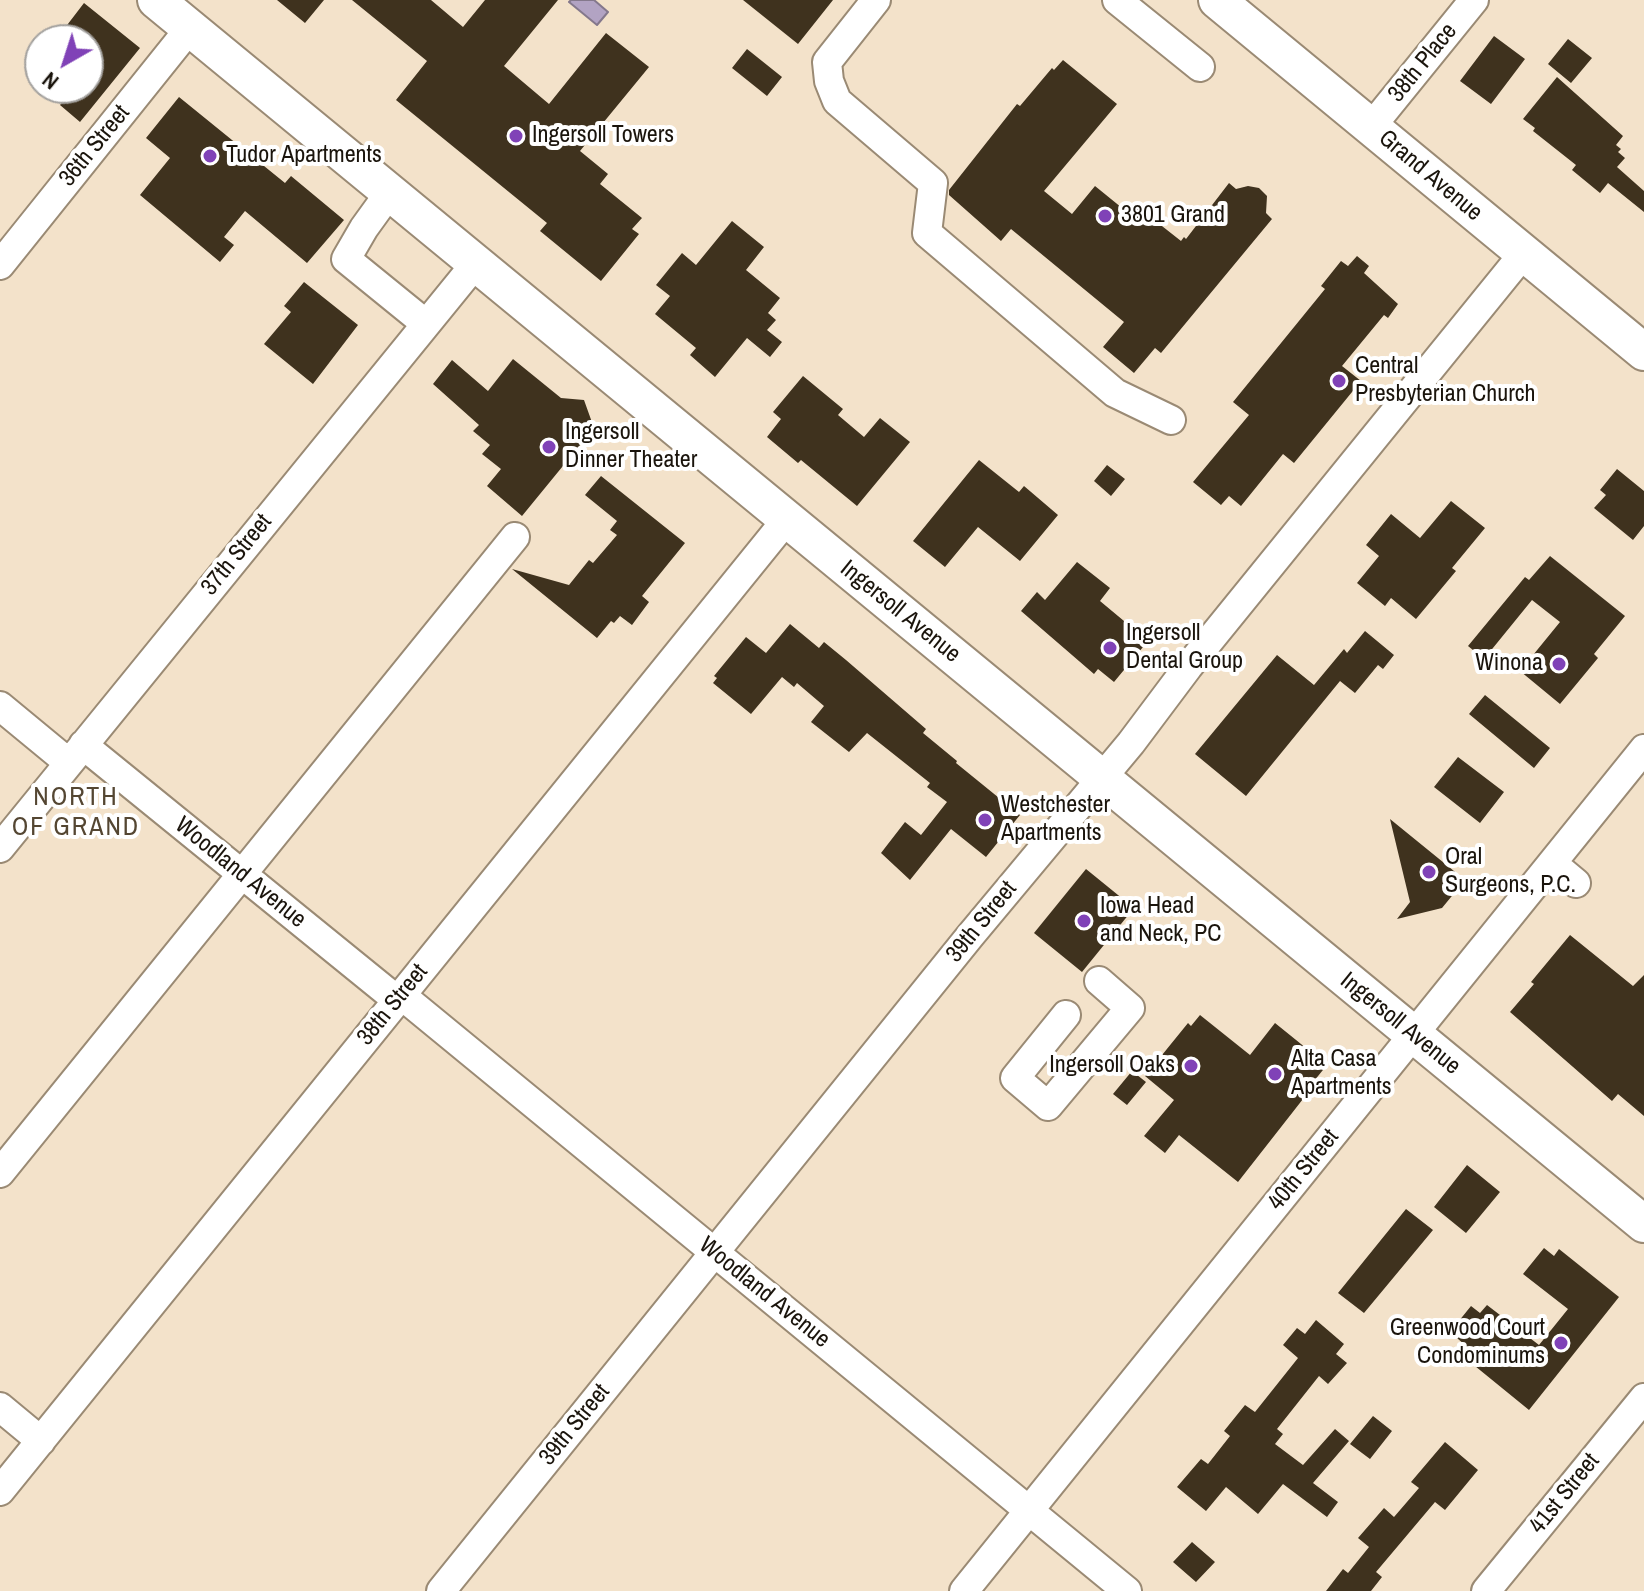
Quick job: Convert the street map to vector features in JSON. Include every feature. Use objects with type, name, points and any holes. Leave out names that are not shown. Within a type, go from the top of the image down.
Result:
[{"type":"main road","name":"Grand Avenue","points":[[1217,0],[1644,352]]},
{"type":"main road","name":"Ingersoll Avenue","points":[[176,10],[390,192],[1644,1224]]},
{"type":"street","points":[[876,0],[827,62],[829,81],[837,101],[933,183],[927,233],[1115,393],[1171,420]]},
{"type":"street","points":[[1117,0],[1200,67]]},
{"type":"street","name":"38th Place","points":[[1371,127],[1474,0]]},
{"type":"street","name":"36th Street","points":[[0,265],[176,10]]},
{"type":"street","points":[[390,192],[346,259],[426,324]]},
{"type":"street","name":"39th Street","points":[[441,1591],[985,917],[1102,779],[1188,667],[1524,253]]},
{"type":"street","name":"37th Street","points":[[0,848],[476,263]]},
{"type":"street","name":"38th Street","points":[[0,1491],[787,519]]},
{"type":"street","points":[[0,1173],[515,537]]},
{"type":"street","name":"Woodland Avenue","points":[[0,706],[76,754],[242,874],[714,1252],[1127,1591]]},
{"type":"street","name":"40th Street","points":[[964,1591],[1644,749]]},
{"type":"street","points":[[1552,863],[1576,883]]},
{"type":"street","points":[[1066,1015],[1015,1078],[1048,1106],[1130,1008],[1099,981]]},
{"type":"street","name":"41st Street","points":[[1486,1591],[1644,1398]]},
{"type":"street","points":[[0,1407],[41,1441]]},
{"type":"shaded area","points":[[594,0],[608,12],[597,25],[569,2]]},
{"type":"building","points":[[277,0],[324,0],[305,23]]},
{"type":"building","name":"Ingersoll Towers","points":[[352,0],[431,0],[463,27],[485,0],[558,0],[504,66],[549,104],[606,33],[649,67],[580,151],[608,174],[600,184],[642,218],[632,229],[639,234],[601,281],[540,231],[547,223],[396,100],[427,61]]},
{"type":"building","points":[[743,0],[833,0],[798,44]]},
{"type":"building","points":[[84,3],[140,48],[104,92],[104,24],[68,24]]},
{"type":"building","points":[[1494,36],[1525,59],[1491,104],[1460,81]]},
{"type":"building","points":[[1568,39],[1592,58],[1571,83],[1548,64]]},
{"type":"building","points":[[747,49],[782,77],[767,96],[732,68]]},
{"type":"building","name":"3801 Grand","points":[[1063,60],[1117,104],[1044,191],[1072,214],[1095,186],[1127,212],[1134,204],[1181,241],[1184,237],[1186,239],[1229,183],[1236,189],[1248,186],[1259,188],[1267,196],[1266,213],[1272,219],[1161,353],[1155,348],[1134,373],[1103,347],[1124,322],[1011,229],[1001,241],[949,195],[949,190],[1017,104],[1020,106],[1052,68],[1054,70]]},
{"type":"building","points":[[1557,77],[1623,136],[1616,145],[1625,158],[1617,167],[1644,191],[1644,212],[1608,183],[1600,193],[1572,170],[1576,165],[1533,131],[1535,128],[1523,119]]},
{"type":"building","points":[[179,97],[285,183],[291,176],[344,220],[307,263],[245,211],[224,237],[234,245],[220,262],[140,195],[170,158],[146,138]]},
{"type":"building","points":[[61,104],[95,104],[80,122]]},
{"type":"building","points":[[732,221],[764,247],[746,270],[780,298],[768,313],[776,320],[767,330],[782,342],[770,357],[747,338],[715,377],[690,355],[696,348],[655,314],[670,296],[656,285],[682,253],[696,265]]},
{"type":"building","name":"Central Presbyterian Church","points":[[1357,256],[1369,266],[1364,273],[1398,304],[1388,318],[1384,315],[1342,366],[1361,381],[1294,463],[1283,454],[1241,506],[1229,496],[1221,505],[1193,482],[1249,415],[1233,402],[1325,289],[1321,286],[1341,261],[1348,266]]},
{"type":"building","points":[[304,282],[358,325],[313,384],[264,344],[291,312],[284,306]]},
{"type":"building","points":[[513,359],[561,398],[584,400],[594,428],[522,516],[487,486],[501,469],[482,454],[490,445],[473,431],[479,425],[433,384],[452,360],[488,391]]},
{"type":"building","points":[[803,376],[843,409],[838,415],[864,437],[880,418],[910,442],[857,506],[801,460],[798,463],[767,437],[781,419],[773,412]]},
{"type":"building","points":[[979,460],[1019,492],[1024,486],[1058,515],[1020,561],[978,527],[945,567],[913,541]]},
{"type":"building","points":[[1107,465],[1125,479],[1111,496],[1094,481]]},
{"type":"building","points":[[1617,469],[1644,491],[1644,526],[1633,540],[1594,508],[1606,495],[1600,490]]},
{"type":"building","points":[[601,476],[685,543],[642,596],[649,602],[632,625],[620,616],[614,623],[611,621],[597,638],[512,569],[569,585],[589,560],[593,563],[617,535],[610,530],[617,521],[585,495]]},
{"type":"building","points":[[1451,501],[1485,528],[1452,568],[1456,571],[1416,619],[1391,598],[1385,606],[1357,583],[1379,556],[1366,545],[1391,514],[1420,538]]},
{"type":"building","points":[[1550,556],[1625,616],[1594,654],[1598,658],[1560,704],[1520,671],[1560,622],[1532,600],[1484,659],[1468,646],[1525,577],[1529,580]]},
{"type":"building","points":[[1077,562],[1110,588],[1100,601],[1148,641],[1114,682],[1098,669],[1094,674],[1021,611],[1037,592],[1045,600]]},
{"type":"building","points":[[790,624],[819,648],[824,642],[846,660],[926,729],[923,733],[956,763],[1020,815],[986,857],[951,829],[910,880],[881,853],[905,822],[921,835],[947,802],[927,787],[930,783],[867,733],[849,752],[811,722],[824,706],[797,683],[794,687],[782,677],[751,714],[713,683],[717,678],[714,676],[746,637],[766,653]]},
{"type":"building","points":[[1365,631],[1394,655],[1383,669],[1378,665],[1355,693],[1340,681],[1246,796],[1195,754],[1277,655],[1314,685],[1344,649],[1347,653]]},
{"type":"building","points":[[1485,695],[1550,748],[1534,768],[1469,714]]},
{"type":"building","points":[[1458,757],[1504,792],[1480,823],[1434,787]]},
{"type":"building","name":"Oral Surgeons, P.C.","points":[[1390,819],[1465,880],[1442,908],[1397,919],[1410,902]]},
{"type":"building","name":"Iowa Head and Neck, PC","points":[[1086,869],[1134,908],[1082,972],[1034,933]]},
{"type":"building","points":[[1570,935],[1633,986],[1644,975],[1644,1116],[1618,1094],[1612,1101],[1510,1012]]},
{"type":"building","points":[[1200,1015],[1250,1055],[1275,1023],[1327,1065],[1238,1182],[1179,1135],[1165,1153],[1144,1136],[1174,1100],[1145,1076],[1188,1023],[1191,1026]]},
{"type":"building","points":[[1132,1071],[1146,1082],[1127,1105],[1113,1094]]},
{"type":"building","points":[[1467,1165],[1500,1192],[1466,1233],[1434,1207]]},
{"type":"building","points":[[1406,1209],[1433,1230],[1364,1313],[1338,1293]]},
{"type":"building","points":[[1544,1248],[1554,1256],[1559,1249],[1619,1297],[1529,1410],[1459,1353],[1465,1345],[1450,1332],[1471,1306],[1480,1313],[1487,1305],[1539,1345],[1568,1309],[1523,1274]]},
{"type":"building","points":[[1316,1320],[1344,1344],[1336,1354],[1347,1363],[1328,1384],[1319,1376],[1277,1429],[1283,1434],[1275,1444],[1303,1465],[1335,1429],[1349,1441],[1313,1483],[1338,1502],[1327,1517],[1283,1484],[1258,1514],[1226,1487],[1206,1511],[1177,1487],[1201,1459],[1208,1464],[1230,1436],[1224,1431],[1245,1405],[1255,1412],[1298,1358],[1283,1345],[1297,1328],[1305,1334]]},
{"type":"building","points":[[1373,1416],[1392,1431],[1370,1459],[1350,1444]]},
{"type":"building","points":[[1445,1442],[1478,1470],[1445,1510],[1435,1502],[1376,1572],[1382,1577],[1371,1591],[1326,1591],[1343,1569],[1348,1573],[1369,1547],[1358,1538],[1384,1508],[1394,1517],[1419,1488],[1411,1482]]},
{"type":"building","points":[[1192,1542],[1215,1562],[1196,1582],[1173,1562]]},
{"type":"place","name":"Ingersoll Towers","points":[[516,136]]},
{"type":"place","name":"Tudor Apartments","points":[[210,156]]},
{"type":"place","name":"3801 Grand","points":[[1105,216]]},
{"type":"place","name":"Central Presbyterian Church","points":[[1339,381]]},
{"type":"place","name":"Ingersoll Dinner Theater","points":[[549,447]]},
{"type":"place","name":"Ingersoll Dental Group","points":[[1110,648]]},
{"type":"place","name":"Winona","points":[[1559,664]]},
{"type":"place","name":"Westchester Apartments","points":[[985,820]]},
{"type":"place","name":"Oral Surgeons, P.C.","points":[[1429,872]]},
{"type":"place","name":"Iowa Head and Neck, PC","points":[[1084,921]]},
{"type":"place","name":"Ingersoll Oaks","points":[[1191,1066]]},
{"type":"place","name":"Alta Casa Apartments","points":[[1275,1074]]},
{"type":"place","name":"Greenwood Court Condominums","points":[[1561,1343]]},
{"type":"district","name":"NORTH OF GRAND","points":[[76,813]]}]
